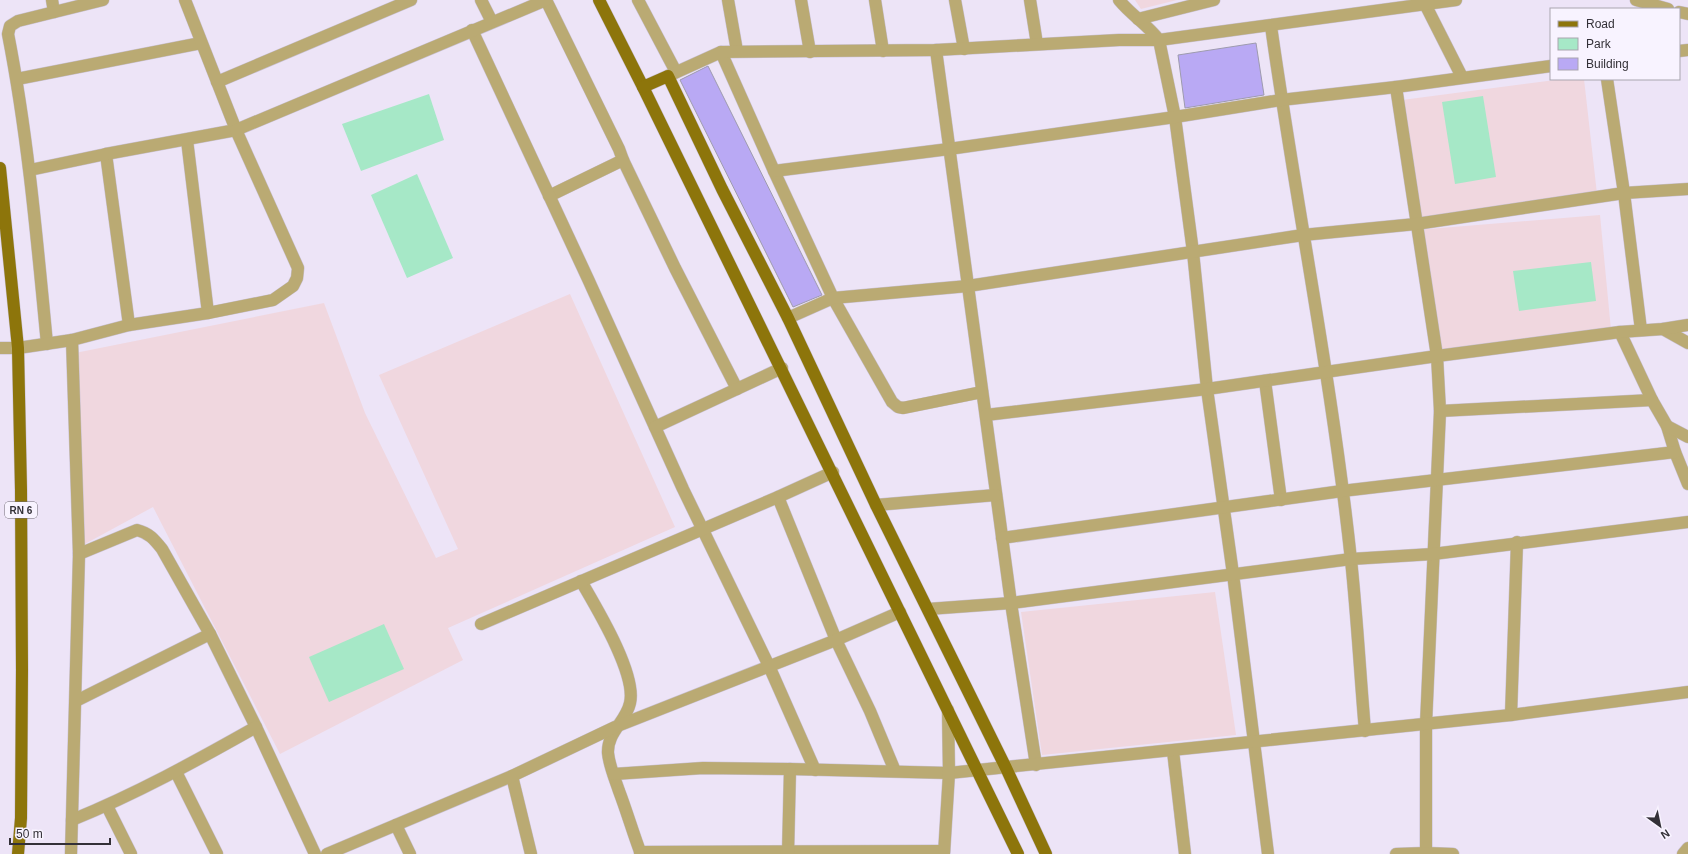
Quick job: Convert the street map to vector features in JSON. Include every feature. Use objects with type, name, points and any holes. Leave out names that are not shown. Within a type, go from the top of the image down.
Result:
[{"type":"main road","points":[[599,0],[644,87],[782,368],[1018,854]]},
{"type":"main road","points":[[644,87],[672,74],[722,189],[788,318],[876,505],[1006,768],[1046,854]]},
{"type":"main road","name":"RN 6","points":[[0,168],[18,348],[22,661],[21,818],[18,854]]},
{"type":"street","points":[[47,344],[30,170],[17,79],[8,34],[10,26],[14,23],[53,6],[103,0]]},
{"type":"street","points":[[0,348],[18,348],[72,340],[129,325],[208,313],[273,300],[293,286],[298,278],[298,268],[236,130],[185,0]]},
{"type":"street","points":[[217,82],[411,0]]},
{"type":"street","points":[[481,0],[492,22]]},
{"type":"street","points":[[30,170],[106,154],[236,130],[546,0],[675,268],[737,389]]},
{"type":"street","points":[[638,0],[672,74],[721,52],[936,50],[1119,40],[1159,40],[1456,0]]},
{"type":"street","points":[[728,0],[737,51]]},
{"type":"street","points":[[801,0],[810,52]]},
{"type":"street","points":[[875,0],[883,50]]},
{"type":"street","points":[[955,0],[964,49]]},
{"type":"street","points":[[1030,0],[1037,44]]},
{"type":"street","points":[[1119,0],[1159,40],[1175,117],[1193,252],[1223,508],[1233,574],[1268,854]]},
{"type":"street","points":[[1138,19],[1214,0]]},
{"type":"street","points":[[1636,0],[1664,8]]},
{"type":"street","points":[[1425,4],[1462,77]]},
{"type":"street","points":[[1271,26],[1281,100],[1326,372],[1342,491],[1351,560],[1365,730]]},
{"type":"street","points":[[472,30],[702,529],[769,666],[815,770]]},
{"type":"street","points":[[17,79],[201,43]]},
{"type":"street","points":[[936,50],[1011,603],[1036,765]]},
{"type":"street","points":[[721,52],[833,298],[892,402],[898,407],[911,407],[982,392]]},
{"type":"street","points":[[774,171],[949,149],[1175,117],[1281,100],[1396,87],[1550,66]]},
{"type":"street","points":[[1607,80],[1624,193],[1641,330]]},
{"type":"street","points":[[1396,87],[1437,356],[1440,411],[1426,724],[1426,853]]},
{"type":"street","points":[[187,140],[208,313]]},
{"type":"street","points":[[106,154],[129,325]]},
{"type":"street","points":[[549,196],[623,160]]},
{"type":"street","points":[[788,318],[833,298],[968,286],[1303,234],[1416,224],[1624,193],[1688,189]]},
{"type":"street","points":[[986,415],[1208,389],[1437,356],[1620,332],[1663,329],[1688,325]]},
{"type":"street","points":[[1663,329],[1688,343]]},
{"type":"street","points":[[1620,332],[1652,400],[1667,426],[1675,452],[1688,484]]},
{"type":"street","points":[[71,854],[79,554],[72,340]]},
{"type":"street","points":[[655,427],[782,368]]},
{"type":"street","points":[[1265,381],[1281,500]]},
{"type":"street","points":[[1440,411],[1652,400]]},
{"type":"street","points":[[1667,426],[1688,436]]},
{"type":"street","points":[[1002,538],[1342,491],[1675,452]]},
{"type":"street","points":[[481,624],[833,472]]},
{"type":"street","points":[[876,505],[996,494]]},
{"type":"street","points":[[778,497],[836,640],[870,711],[895,771]]},
{"type":"street","points":[[928,609],[1011,603],[1233,574],[1351,560],[1433,554],[1517,542],[1688,522]]},
{"type":"street","points":[[79,554],[138,530],[145,532],[152,537],[162,548],[210,634],[256,727],[315,854]]},
{"type":"street","points":[[1511,715],[1517,542]]},
{"type":"street","points":[[581,580],[598,611],[628,678],[631,696],[630,705],[615,727],[609,741],[608,753],[641,853],[944,853],[949,773],[948,710]]},
{"type":"street","points":[[327,854],[512,776],[615,727],[836,640],[900,612]]},
{"type":"street","points":[[76,701],[210,634]]},
{"type":"street","points":[[614,774],[703,768],[949,773],[1511,715],[1688,692]]},
{"type":"street","points":[[72,820],[107,806],[176,772],[256,727]]},
{"type":"street","points":[[1173,751],[1185,854]]},
{"type":"street","points":[[788,853],[790,769]]},
{"type":"street","points":[[176,772],[217,854]]},
{"type":"street","points":[[512,776],[531,854]]},
{"type":"street","points":[[107,806],[131,854]]},
{"type":"street","points":[[396,825],[410,854]]},
{"type":"street","points":[[1683,854],[1688,848]]},
{"type":"street","points":[[1396,854],[1453,854]]},
{"type":"shaded area","points":[[1135,0],[1177,0],[1141,9]]},
{"type":"shaded area","points":[[1555,80],[1584,80],[1597,194],[1414,223],[1402,100]]},
{"type":"shaded area","points":[[1600,215],[1611,330],[1436,351],[1416,230]]},
{"type":"shaded area","points":[[570,294],[675,527],[448,628],[463,660],[280,754],[153,507],[83,545],[70,354],[324,303],[365,413],[436,558],[458,549],[379,375]]},
{"type":"shaded area","points":[[1215,592],[1236,735],[1042,755],[1021,612]]},
{"type":"green space","points":[[429,94],[444,140],[361,171],[342,124]]},
{"type":"green space","points":[[1483,96],[1496,177],[1455,184],[1442,102]]},
{"type":"green space","points":[[417,174],[453,258],[407,278],[371,195]]},
{"type":"green space","points":[[1591,262],[1596,301],[1519,311],[1513,271]]},
{"type":"green space","points":[[384,624],[404,669],[329,702],[309,657]]},
{"type":"building","points":[[1256,43],[1264,95],[1185,108],[1178,55]]},
{"type":"building","points":[[708,66],[822,295],[793,307],[680,80]]}]
